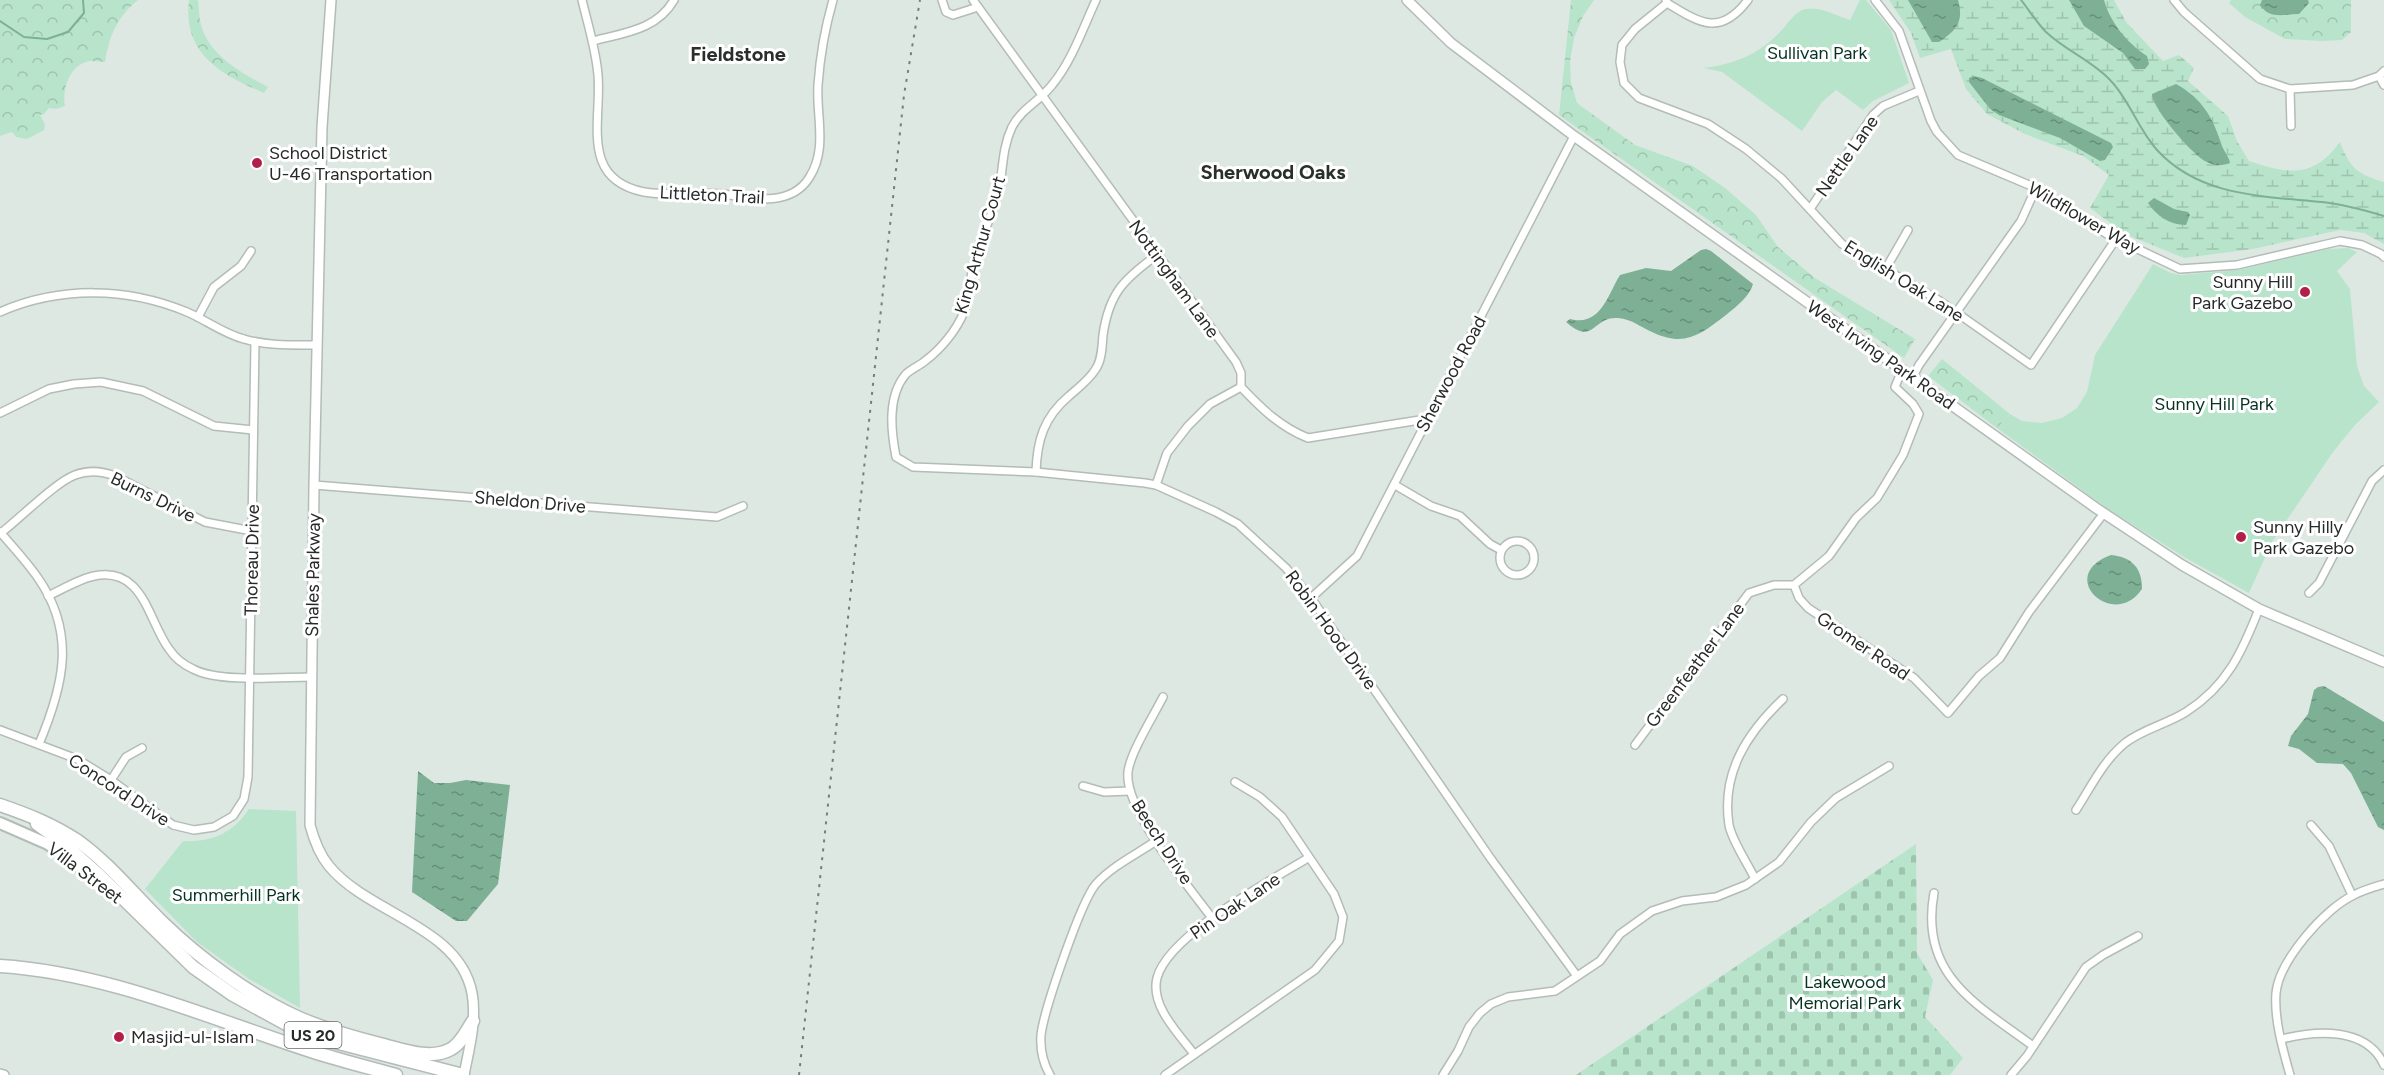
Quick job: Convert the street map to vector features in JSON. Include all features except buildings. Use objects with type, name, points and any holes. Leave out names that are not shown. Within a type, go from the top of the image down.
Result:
[{"type":"highway","points":[[0,805],[45,820],[80,842],[165,925],[199,954],[248,989],[296,1017],[343,1035],[416,1053],[436,1054],[452,1049],[461,1040],[473,1021]]},
{"type":"highway","name":"US 20","points":[[0,805],[34,822],[62,842],[193,967],[233,995],[288,1025],[342,1044],[464,1075]]},
{"type":"highway","name":"US 20","points":[[0,966],[64,975],[142,995],[316,1053],[396,1075]]},
{"type":"main road","name":"Shales Parkway","points":[[331,0],[322,127],[314,485],[310,825],[317,847],[329,866],[348,884],[431,936],[450,952],[465,973],[473,999],[473,1021],[464,1075]]},
{"type":"main road","name":"West Irving Park Road","points":[[1407,0],[1451,43],[1574,136],[2104,513],[2182,565],[2259,609],[2384,662]]},
{"type":"main road","points":[[1417,0],[1420,13]]},
{"type":"main road","name":"Villa Street","points":[[0,823],[48,844],[86,870],[136,913]]},
{"type":"street","name":"Littleton Trail","points":[[582,0],[593,41],[598,74],[596,139],[598,151],[609,173],[624,184],[644,192],[710,192],[768,200],[790,193],[806,182],[819,156],[819,70],[833,0]]},
{"type":"street","points":[[593,41],[644,27],[665,13],[674,0]]},
{"type":"street","points":[[942,0],[946,12],[953,15],[978,7]]},
{"type":"street","name":"Nottingham Lane","points":[[973,0],[1236,362],[1241,373],[1240,387]]},
{"type":"street","name":"King Arthur Court","points":[[896,457],[890,428],[896,392],[906,374],[927,360],[948,340],[964,311],[975,257],[992,215],[1000,185],[1003,154],[1009,136],[1025,108],[1042,97],[1054,84],[1096,0]]},
{"type":"street","points":[[1666,2],[1699,22],[1717,24],[1738,12],[1748,0]]},
{"type":"street","name":"Wildflower Way","points":[[1875,0],[1899,31],[1919,91],[1937,132],[1958,155],[2036,188],[2116,239],[2180,269],[2237,265],[2340,241],[2362,245],[2384,257]]},
{"type":"street","points":[[2174,0],[2184,12],[2260,79],[2290,89],[2353,85],[2382,73],[2384,85]]},
{"type":"street","name":"English Oak Lane","points":[[1666,2],[1635,29],[1622,45],[1620,62],[1624,83],[1639,98],[1708,124],[1746,149],[1781,178],[1842,244],[1957,313],[2031,364],[2116,239]]},
{"type":"street","points":[[2290,89],[2291,126]]},
{"type":"street","name":"Nettle Lane","points":[[1810,209],[1873,115],[1883,106],[1919,91]]},
{"type":"street","name":"Sherwood Road","points":[[1311,598],[1357,556],[1574,136]]},
{"type":"street","points":[[1913,377],[1919,365],[2021,221],[2036,188]]},
{"type":"street","points":[[1885,270],[1908,230]]},
{"type":"street","points":[[198,317],[214,287],[241,266],[251,251]]},
{"type":"street","points":[[1036,472],[1039,441],[1048,418],[1059,404],[1096,369],[1106,316],[1112,299],[1129,275],[1157,255]]},
{"type":"street","points":[[0,312],[21,303],[56,295],[109,292],[151,300],[198,317],[235,336],[255,342],[317,345]]},
{"type":"street","name":"Thoreau Drive","points":[[248,777],[255,342]]},
{"type":"street","points":[[1794,585],[1829,556],[1851,524],[1877,498],[1903,455],[1919,414],[1913,404],[1895,387],[1902,370]]},
{"type":"street","points":[[0,413],[49,389],[101,382],[143,391],[214,426],[253,430]]},
{"type":"street","points":[[1156,485],[1167,453],[1188,426],[1210,404],[1240,387],[1275,420],[1292,432],[1308,438],[1426,419]]},
{"type":"street","name":"Robin Hood Drive","points":[[896,457],[913,467],[1036,472],[1125,479],[1156,485],[1238,524],[1286,568],[1311,598],[1491,858],[1577,976]]},
{"type":"street","points":[[2309,593],[2319,583],[2372,481],[2384,470]]},
{"type":"street","name":"Burns Drive","points":[[1,532],[67,479],[91,472],[116,476],[205,522],[252,531]]},
{"type":"street","name":"Sheldon Drive","points":[[314,485],[717,517],[743,506]]},
{"type":"street","points":[[1395,485],[1431,506],[1460,516],[1490,544],[1501,550]]},
{"type":"street","name":"Gromer Road","points":[[1794,585],[1808,609],[1914,678],[1948,713],[1979,676],[2000,658],[2029,612],[2104,513]]},
{"type":"street","points":[[1,532],[38,578],[48,596],[61,633],[63,660],[56,699],[39,744]]},
{"type":"street","points":[[1509,542],[1527,543],[1533,552],[1533,563],[1526,573],[1520,575],[1508,573],[1501,564],[1501,550],[1509,542]]},
{"type":"street","points":[[48,596],[94,576],[108,576],[124,580],[139,592],[168,649],[184,664],[211,675],[311,677]]},
{"type":"street","name":"Greenfeather Lane","points":[[1635,746],[1749,593],[1774,585],[1794,585]]},
{"type":"street","points":[[2076,810],[2104,765],[2125,743],[2186,712],[2213,692],[2247,642],[2259,609]]},
{"type":"street","name":"Beech Drive","points":[[1163,697],[1128,771],[1130,791],[1156,841],[1212,918]]},
{"type":"street","points":[[1755,879],[1729,827],[1728,799],[1732,773],[1744,745],[1760,721],[1783,699]]},
{"type":"street","name":"Concord Drive","points":[[0,730],[77,759],[111,780],[173,825],[194,830],[214,827],[232,816],[244,799],[248,777]]},
{"type":"street","points":[[111,780],[126,757],[142,748]]},
{"type":"street","points":[[1443,1075],[1458,1051],[1468,1027],[1491,1004],[1508,997],[1555,991],[1600,961],[1620,934],[1652,911],[1682,901],[1716,897],[1746,885],[1779,862],[1811,822],[1836,798],[1889,766]]},
{"type":"street","points":[[1165,1075],[1315,970],[1339,941],[1343,917],[1334,894],[1282,817],[1260,797],[1235,782]]},
{"type":"street","points":[[1083,786],[1104,792],[1130,791]]},
{"type":"street","points":[[2312,825],[2329,846],[2352,895]]},
{"type":"street","points":[[1050,1075],[1044,1064],[1041,1034],[1084,903],[1103,878],[1156,841]]},
{"type":"street","name":"Pin Oak Lane","points":[[1194,1054],[1162,1010],[1157,978],[1174,950],[1212,918],[1308,858]]},
{"type":"street","points":[[2290,1075],[2282,1039],[2276,992],[2288,963],[2312,926],[2352,895],[2384,884]]},
{"type":"street","points":[[1934,893],[1931,911],[1935,950],[1944,971],[1979,1005],[2034,1046]]},
{"type":"street","points":[[2011,1075],[2034,1046],[2086,967],[2138,936]]},
{"type":"street","points":[[2282,1039],[2306,1033],[2354,1037],[2372,1046],[2384,1065]]},
{"type":"green space","points":[[0,0],[138,0],[119,20],[109,44],[105,62],[88,61],[75,69],[66,86],[65,106],[56,109],[49,108],[40,115],[45,124],[44,130],[27,139],[16,137],[12,132],[0,136]]},
{"type":"green space","points":[[189,0],[198,0],[201,25],[213,48],[229,63],[268,87],[264,93],[220,70],[208,60],[192,35],[188,19]]},
{"type":"green space","points":[[1571,0],[1594,0],[1583,16],[1574,38],[1570,62],[1571,83],[1577,103],[1635,145],[1693,166],[1725,188],[1756,215],[1778,247],[1815,278],[1915,339],[1904,358],[1559,115]]},
{"type":"green space","name":"Sullivan Park","points":[[1860,0],[1866,0],[1891,30],[1909,83],[1873,101],[1863,110],[1836,90],[1822,102],[1802,131],[1722,72],[1704,68],[1735,61],[1762,48],[1802,10],[1817,9],[1850,20]]},
{"type":"green space","points":[[1889,0],[2114,0],[2126,22],[2163,61],[2179,55],[2194,68],[2188,81],[2228,116],[2237,141],[2249,161],[2276,169],[2310,168],[2330,154],[2340,142],[2347,158],[2356,169],[2384,182],[2384,244],[2364,233],[2340,230],[2253,249],[2184,258],[2125,234],[2090,208],[2109,175],[2083,156],[2025,134],[1987,114],[1966,89],[1951,49],[1920,58],[1911,33]]},
{"type":"green space","points":[[2231,0],[2351,0],[2351,32],[2342,40],[2285,39],[2245,17],[2229,3]]},
{"type":"green space","name":"Sunny Hill Park","points":[[2348,248],[2357,252],[2337,271],[2350,289],[2357,366],[2364,386],[2379,402],[2355,425],[2333,452],[2272,542],[2249,593],[2184,557],[2108,509],[1997,428],[2010,414],[2022,421],[2042,423],[2062,418],[2077,408],[2087,392],[2095,355],[2153,264],[2180,275],[2238,270],[2328,249]]},
{"type":"green space","points":[[1942,359],[2010,414],[1997,428],[1928,376]]},
{"type":"green space","name":"Summerhill Park","points":[[249,809],[296,811],[300,1008],[249,979],[197,942],[145,889],[183,841],[203,840],[220,835],[236,825]]},
{"type":"green space","name":"Lakewood Memorial Park","points":[[1916,844],[1917,953],[1933,980],[1925,1017],[1963,1058],[1950,1075],[1576,1075]]},
{"type":"water","points":[[1908,0],[1958,0],[1960,14],[1955,29],[1939,42],[1932,42]]},
{"type":"water","points":[[2069,0],[2104,0],[2110,16],[2120,31],[2147,56],[2149,64],[2145,69],[2135,69],[2123,53],[2084,26]]},
{"type":"water","points":[[2262,0],[2308,0],[2309,3],[2299,14],[2278,15],[2264,10],[2260,5]]},
{"type":"water","points":[[1974,76],[2111,143],[2113,147],[2105,160],[2100,161],[2060,138],[1999,115],[1990,109],[1969,82],[1969,78]]},
{"type":"water","points":[[2176,84],[2193,96],[2206,110],[2230,163],[2216,165],[2201,158],[2183,142],[2159,110],[2152,94]]},
{"type":"water","points":[[2154,198],[2174,209],[2188,212],[2190,215],[2186,225],[2169,221],[2155,212],[2148,203]]},
{"type":"water","points":[[1706,249],[1753,284],[1749,293],[1738,305],[1700,333],[1692,337],[1674,339],[1618,318],[1603,321],[1593,329],[1582,332],[1566,322],[1570,319],[1589,318],[1596,314],[1620,275],[1646,268],[1671,271],[1701,250]]},
{"type":"water","points":[[2111,555],[2130,561],[2138,570],[2142,582],[2142,589],[2130,600],[2117,604],[2105,602],[2095,596],[2088,586],[2088,575],[2095,564]]},
{"type":"water","points":[[2324,686],[2384,722],[2384,830],[2378,827],[2351,773],[2343,764],[2317,763],[2299,749],[2288,746],[2291,736],[2308,714],[2314,690]]},
{"type":"water","points":[[418,771],[434,783],[466,780],[510,785],[498,884],[467,921],[456,921],[412,892]]},
{"type":"waterway","points":[[0,21],[24,37],[47,39],[68,32],[84,13],[83,0]]},
{"type":"waterway","points":[[2021,0],[2046,32],[2111,81],[2124,97],[2150,142],[2174,165],[2193,177],[2213,186],[2234,191],[2337,204],[2384,216]]},
{"type":"railway","points":[[799,1075],[904,95],[920,0]]},
{"type":"place","name":"School District U-46 Transportation","points":[[257,163]]},
{"type":"place","name":"Sunny Hill Park Gazebo","points":[[2305,292]]},
{"type":"place","name":"Sunny Hilly Park Gazebo","points":[[2241,537]]},
{"type":"place","name":"Masjid-ul-Islam","points":[[119,1037]]},
{"type":"district","name":"Fieldstone","points":[[738,54]]},
{"type":"district","name":"Sherwood Oaks","points":[[1273,172]]}]
